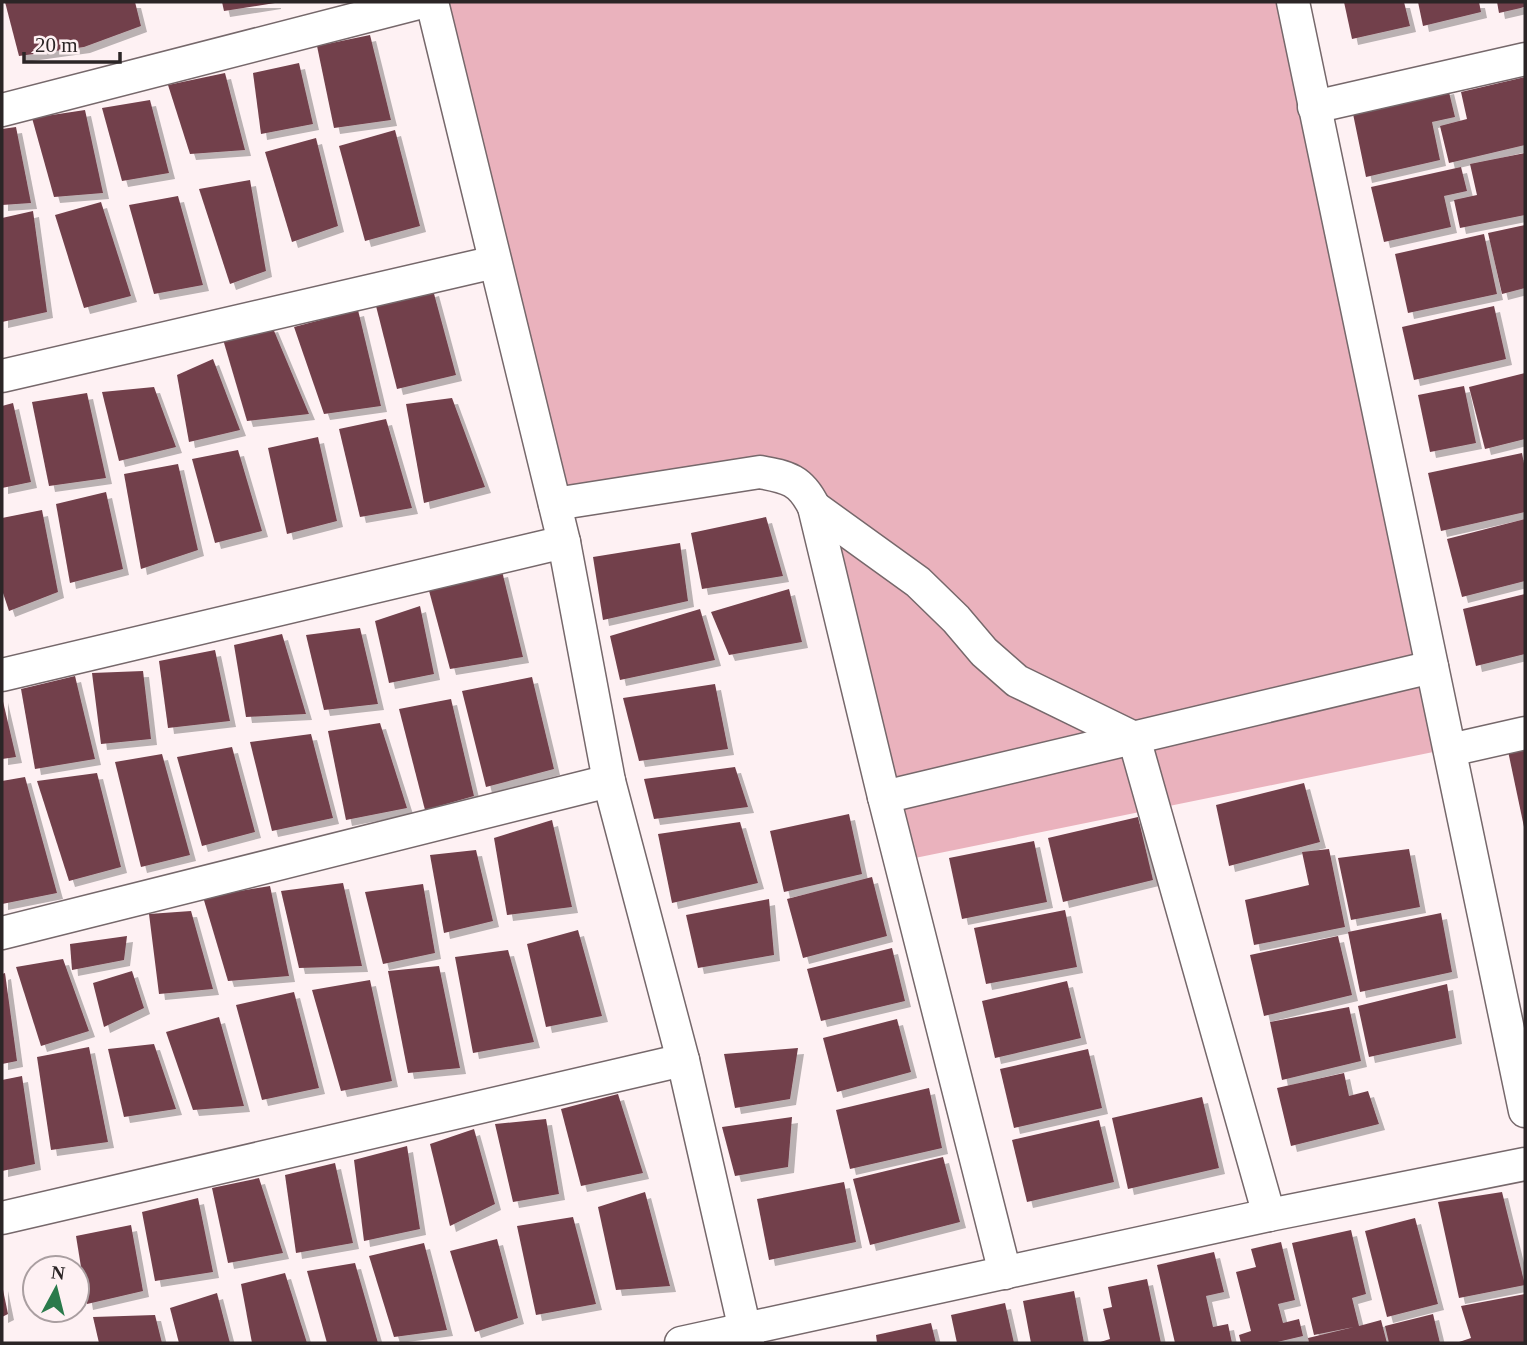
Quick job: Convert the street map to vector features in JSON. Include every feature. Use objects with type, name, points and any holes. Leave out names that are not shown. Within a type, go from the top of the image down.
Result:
[{"type":"street","points":[[2,110],[422,2]]},
{"type":"street","points":[[432,2],[564,542],[609,781],[683,1060],[747,1336]]},
{"type":"street","points":[[1293,2],[1450,750],[1513,993],[1525,1111]]},
{"type":"street","points":[[1314,107],[1525,59]]},
{"type":"street","points":[[2,376],[495,262]]},
{"type":"street","points":[[555,504],[760,472],[780,475],[797,483],[808,494],[814,507],[884,797],[1005,1273]]},
{"type":"street","points":[[814,507],[918,582],[956,619],[984,652],[1017,681],[1134,738],[1269,1216]]},
{"type":"street","points":[[2,675],[564,542]]},
{"type":"street","points":[[884,797],[1432,667]]},
{"type":"street","points":[[1450,750],[1525,733]]},
{"type":"street","points":[[2,933],[609,781]]},
{"type":"street","points":[[2,1218],[683,1060]]},
{"type":"street","points":[[681,1343],[747,1336],[1005,1273],[1525,1164]]},
{"type":"shaded area","points":[[433,2],[1293,2],[1448,749],[910,859],[798,479],[556,500]]},
{"type":"building","points":[[5,2],[135,2],[141,26],[84,47],[19,56]]},
{"type":"building","points":[[222,2],[275,2],[275,3],[224,11]]},
{"type":"building","points":[[1344,2],[1404,2],[1410,26],[1352,39]]},
{"type":"building","points":[[1418,2],[1479,2],[1481,12],[1423,26]]},
{"type":"building","points":[[1497,2],[1525,2],[1525,7],[1499,13]]},
{"type":"building","points":[[370,35],[391,120],[334,128],[317,46]]},
{"type":"building","points":[[299,63],[313,124],[261,134],[253,73]]},
{"type":"building","points":[[225,73],[245,150],[190,154],[168,85]]},
{"type":"building","points":[[1525,77],[1525,145],[1449,163],[1440,126],[1467,119],[1461,92]]},
{"type":"building","points":[[1448,88],[1455,117],[1432,122],[1440,160],[1366,177],[1352,109]]},
{"type":"building","points":[[150,100],[169,173],[122,181],[102,108]]},
{"type":"building","points":[[85,110],[103,193],[54,197],[32,118]]},
{"type":"building","points":[[16,127],[31,203],[2,205],[2,129]]},
{"type":"building","points":[[395,130],[420,226],[365,241],[339,146]]},
{"type":"building","points":[[316,138],[338,226],[292,242],[265,152]]},
{"type":"building","points":[[1525,153],[1525,215],[1460,228],[1454,200],[1477,195],[1470,164]]},
{"type":"building","points":[[1461,167],[1467,191],[1444,196],[1451,227],[1384,242],[1371,187]]},
{"type":"building","points":[[250,180],[266,271],[230,284],[199,189]]},
{"type":"building","points":[[178,196],[203,285],[154,294],[129,205]]},
{"type":"building","points":[[101,202],[131,296],[84,308],[55,215]]},
{"type":"building","points":[[33,211],[47,312],[2,322],[2,218]]},
{"type":"building","points":[[1525,225],[1525,288],[1502,294],[1488,233]]},
{"type":"building","points":[[1484,234],[1497,294],[1408,313],[1395,254]]},
{"type":"building","points":[[433,290],[456,375],[397,389],[376,306]]},
{"type":"building","points":[[1494,306],[1506,359],[1414,380],[1402,327]]},
{"type":"building","points":[[358,310],[381,406],[324,414],[294,327]]},
{"type":"building","points":[[272,326],[309,414],[247,421],[222,336]]},
{"type":"building","points":[[213,359],[240,430],[189,442],[177,375]]},
{"type":"building","points":[[1525,373],[1525,439],[1485,449],[1469,387]]},
{"type":"building","points":[[1464,386],[1476,443],[1430,452],[1418,395]]},
{"type":"building","points":[[154,387],[176,447],[119,461],[102,392]]},
{"type":"building","points":[[87,393],[106,478],[49,486],[32,402]]},
{"type":"building","points":[[452,398],[485,487],[424,503],[406,404]]},
{"type":"building","points":[[13,403],[31,482],[2,488],[2,406]]},
{"type":"building","points":[[386,419],[412,508],[360,517],[339,429]]},
{"type":"building","points":[[318,437],[337,521],[287,534],[268,448]]},
{"type":"building","points":[[238,450],[262,531],[215,543],[192,459]]},
{"type":"building","points":[[1522,453],[1525,469],[1525,512],[1441,531],[1428,473]]},
{"type":"building","points":[[178,464],[198,550],[141,569],[124,474]]},
{"type":"building","points":[[106,492],[123,569],[70,583],[56,504]]},
{"type":"building","points":[[42,510],[58,592],[9,611],[2,590],[2,518]]},
{"type":"building","points":[[766,517],[783,576],[702,589],[691,533]]},
{"type":"building","points":[[1525,519],[1525,581],[1462,597],[1447,539]]},
{"type":"building","points":[[680,543],[688,601],[603,620],[593,557]]},
{"type":"building","points":[[502,571],[523,657],[450,669],[428,587]]},
{"type":"building","points":[[789,589],[802,642],[729,655],[711,612]]},
{"type":"building","points":[[1525,594],[1525,654],[1476,666],[1463,609]]},
{"type":"building","points":[[420,606],[434,674],[389,683],[375,621]]},
{"type":"building","points":[[700,609],[715,660],[620,680],[610,636]]},
{"type":"building","points":[[360,628],[378,704],[324,710],[306,635]]},
{"type":"building","points":[[282,634],[306,714],[246,717],[234,645]]},
{"type":"building","points":[[215,650],[230,721],[168,728],[159,661]]},
{"type":"building","points":[[143,671],[151,739],[101,744],[92,673]]},
{"type":"building","points":[[75,676],[95,759],[35,769],[21,689]]},
{"type":"building","points":[[532,677],[554,769],[486,787],[462,691]]},
{"type":"building","points":[[715,684],[728,749],[639,761],[623,698]]},
{"type":"building","points":[[2,697],[16,757],[2,759]]},
{"type":"building","points":[[451,699],[474,796],[425,810],[399,709]]},
{"type":"building","points":[[380,723],[407,808],[346,820],[328,731]]},
{"type":"building","points":[[311,734],[333,818],[272,831],[250,742]]},
{"type":"building","points":[[232,747],[255,832],[202,846],[177,757]]},
{"type":"building","points":[[1525,748],[1525,827],[1524,827],[1508,751]]},
{"type":"building","points":[[162,754],[190,855],[141,867],[115,762]]},
{"type":"building","points":[[735,767],[748,807],[654,819],[644,779]]},
{"type":"building","points":[[97,773],[121,867],[69,881],[37,781]]},
{"type":"building","points":[[25,777],[57,893],[2,904],[2,781]]},
{"type":"building","points":[[1304,783],[1320,842],[1229,866],[1216,805]]},
{"type":"building","points":[[849,814],[862,874],[784,892],[770,831]]},
{"type":"building","points":[[1138,817],[1153,880],[1063,902],[1048,838]]},
{"type":"building","points":[[552,820],[572,907],[507,915],[494,838]]},
{"type":"building","points":[[740,822],[758,883],[672,903],[658,834]]},
{"type":"building","points":[[1034,841],[1047,902],[962,919],[949,858]]},
{"type":"building","points":[[1329,849],[1345,927],[1254,945],[1245,900],[1309,885],[1302,852]]},
{"type":"building","points":[[1409,849],[1420,907],[1351,920],[1338,858]]},
{"type":"building","points":[[476,850],[493,921],[444,933],[430,855]]},
{"type":"building","points":[[872,877],[887,936],[803,958],[787,899]]},
{"type":"building","points":[[343,883],[362,966],[299,968],[281,891]]},
{"type":"building","points":[[423,884],[435,953],[383,964],[365,892]]},
{"type":"building","points":[[270,886],[289,976],[228,981],[203,897]]},
{"type":"building","points":[[769,899],[774,955],[698,968],[686,915]]},
{"type":"building","points":[[1065,910],[1077,967],[986,984],[974,928]]},
{"type":"building","points":[[191,911],[213,989],[159,994],[149,914]]},
{"type":"building","points":[[1441,913],[1452,972],[1360,992],[1348,932]]},
{"type":"building","points":[[578,930],[602,1016],[546,1027],[527,944]]},
{"type":"building","points":[[127,936],[124,960],[72,970],[70,944]]},
{"type":"building","points":[[1338,936],[1352,995],[1264,1016],[1250,955]]},
{"type":"building","points":[[892,948],[905,1001],[821,1021],[807,969]]},
{"type":"building","points":[[508,950],[534,1042],[473,1053],[455,957]]},
{"type":"building","points":[[63,959],[89,1031],[41,1046],[16,967]]},
{"type":"building","points":[[439,966],[460,1068],[408,1073],[388,971]]},
{"type":"building","points":[[132,971],[144,1008],[104,1027],[93,983]]},
{"type":"building","points":[[5,973],[17,1061],[2,1064],[2,974]]},
{"type":"building","points":[[370,980],[392,1081],[341,1091],[312,990]]},
{"type":"building","points":[[1067,981],[1081,1038],[995,1058],[982,1001]]},
{"type":"building","points":[[1447,984],[1456,1038],[1369,1057],[1358,1006]]},
{"type":"building","points":[[294,992],[319,1088],[262,1100],[236,1005]]},
{"type":"building","points":[[1349,1007],[1361,1061],[1282,1080],[1270,1022]]},
{"type":"building","points":[[219,1017],[244,1106],[193,1110],[166,1032]]},
{"type":"building","points":[[897,1019],[911,1072],[837,1092],[823,1038]]},
{"type":"building","points":[[154,1044],[176,1109],[124,1117],[108,1049]]},
{"type":"building","points":[[89,1047],[108,1142],[51,1150],[37,1057]]},
{"type":"building","points":[[798,1048],[790,1099],[735,1108],[724,1054]]},
{"type":"building","points":[[1088,1049],[1102,1108],[1014,1128],[1000,1069]]},
{"type":"building","points":[[1344,1073],[1349,1096],[1368,1091],[1379,1124],[1291,1146],[1277,1088]]},
{"type":"building","points":[[22,1076],[35,1164],[2,1171],[2,1080]]},
{"type":"building","points":[[929,1088],[942,1148],[850,1169],[836,1110]]},
{"type":"building","points":[[618,1094],[643,1173],[581,1186],[561,1109]]},
{"type":"building","points":[[1202,1097],[1219,1168],[1128,1189],[1112,1118]]},
{"type":"building","points":[[792,1117],[788,1167],[735,1176],[722,1127]]},
{"type":"building","points":[[546,1119],[559,1194],[513,1202],[495,1124]]},
{"type":"building","points":[[1099,1120],[1114,1182],[1027,1202],[1012,1140]]},
{"type":"building","points":[[474,1129],[495,1204],[450,1226],[430,1144]]},
{"type":"building","points":[[407,1146],[420,1229],[364,1241],[354,1160]]},
{"type":"building","points":[[943,1157],[960,1222],[870,1245],[853,1179]]},
{"type":"building","points":[[335,1163],[353,1243],[296,1253],[285,1175]]},
{"type":"building","points":[[259,1178],[283,1253],[228,1263],[212,1188]]},
{"type":"building","points":[[844,1182],[856,1242],[769,1260],[757,1199]]},
{"type":"building","points":[[645,1192],[670,1286],[616,1290],[598,1207]]},
{"type":"building","points":[[1502,1192],[1525,1285],[1459,1298],[1438,1202]]},
{"type":"building","points":[[198,1198],[213,1272],[155,1281],[142,1212]]},
{"type":"building","points":[[573,1217],[596,1304],[536,1315],[517,1226]]},
{"type":"building","points":[[1415,1218],[1438,1304],[1387,1317],[1365,1231]]},
{"type":"building","points":[[131,1225],[143,1291],[91,1303],[91,1254],[79,1254],[76,1236]]},
{"type":"building","points":[[1351,1230],[1366,1294],[1352,1298],[1359,1326],[1381,1320],[1387,1343],[1309,1343],[1308,1338],[1354,1327],[1314,1335],[1292,1243]]},
{"type":"building","points":[[497,1239],[518,1318],[475,1332],[450,1251]]},
{"type":"building","points":[[1281,1242],[1295,1300],[1278,1304],[1283,1323],[1299,1319],[1303,1336],[1273,1343],[1241,1343],[1239,1335],[1251,1331],[1236,1272],[1256,1267],[1251,1249]]},
{"type":"building","points":[[424,1243],[447,1330],[394,1337],[369,1256]]},
{"type":"building","points":[[1214,1252],[1224,1292],[1206,1296],[1213,1327],[1228,1324],[1232,1343],[1175,1343],[1157,1265]]},
{"type":"building","points":[[355,1263],[378,1343],[327,1343],[307,1271]]},
{"type":"building","points":[[285,1273],[307,1343],[252,1343],[241,1284]]},
{"type":"building","points":[[1147,1279],[1161,1343],[1097,1343],[1110,1339],[1103,1309],[1112,1307],[1108,1287]]},
{"type":"building","points":[[2,1285],[8,1314],[2,1317]]},
{"type":"building","points":[[1074,1291],[1084,1343],[1031,1343],[1023,1301]]},
{"type":"building","points":[[217,1293],[230,1343],[179,1343],[170,1308]]},
{"type":"building","points":[[1525,1294],[1525,1343],[1456,1343],[1471,1338],[1461,1306]]},
{"type":"building","points":[[1005,1303],[1014,1343],[957,1343],[951,1315]]},
{"type":"building","points":[[1433,1314],[1440,1343],[1389,1343],[1385,1326]]},
{"type":"building","points":[[155,1315],[162,1343],[99,1343],[93,1317]]},
{"type":"building","points":[[931,1323],[936,1343],[877,1343],[876,1335]]}]
